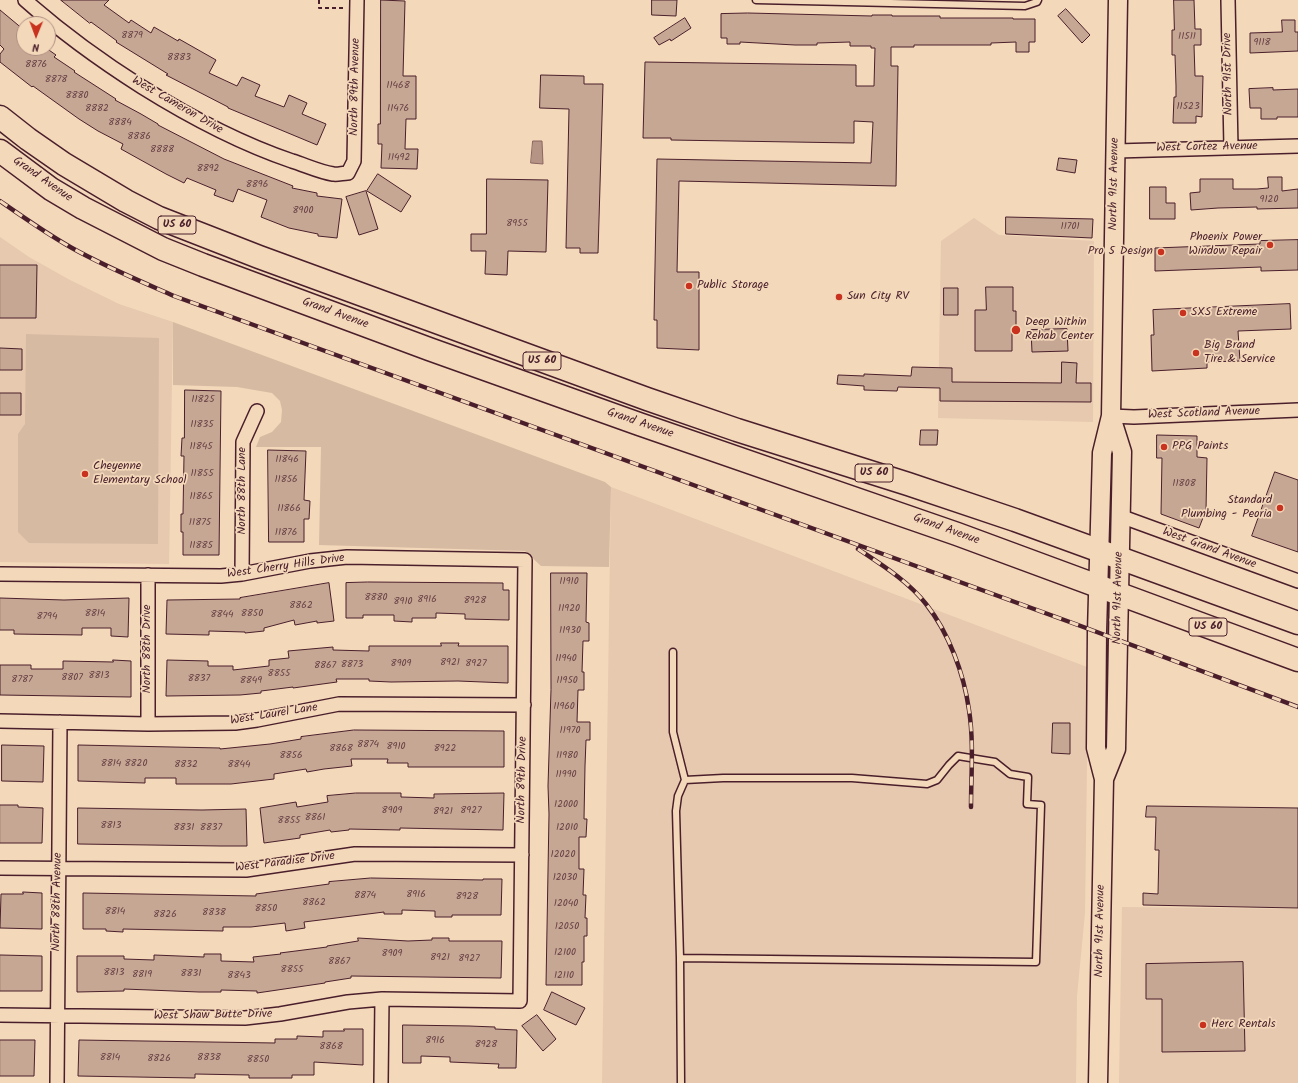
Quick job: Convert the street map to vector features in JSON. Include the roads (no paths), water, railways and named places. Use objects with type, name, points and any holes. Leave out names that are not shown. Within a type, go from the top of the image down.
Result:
[{"type":"highway","name":"US 60","points":[[0,117],[64,164],[126,201],[159,218],[259,257],[647,399],[737,430],[908,484],[1015,520],[1298,623]]},
{"type":"highway","name":"Grand Avenue","points":[[0,151],[50,189],[83,208],[163,249],[203,265],[429,349],[639,424],[943,529],[1298,660]]},
{"type":"highway","points":[[429,349],[438,322]]},
{"type":"highway","points":[[639,424],[647,399]]},
{"type":"main road","name":"North 91st Avenue","points":[[1098,1083],[1104,779],[1096,748],[1098,587],[1102,453],[1111,416],[1118,0]]},
{"type":"main road","name":"North 91st Avenue","points":[[1104,779],[1116,749],[1120,558],[1122,452],[1111,416]]},
{"type":"street","name":"West Cameron Drive","points":[[25,0],[46,19],[120,73],[179,110],[220,132],[268,153],[333,175],[348,173]]},
{"type":"street","name":"North 89th Avenue","points":[[348,173],[354,161],[357,0]]},
{"type":"street","name":"North 91st Drive","points":[[1228,0],[1231,148]]},
{"type":"street","name":"West Cortez Avenue","points":[[1116,151],[1298,146]]},
{"type":"street","name":"West Scotland Avenue","points":[[1111,416],[1134,417],[1298,410]]},
{"type":"street","name":"North 88th Lane","points":[[242,574],[243,442],[257,411]]},
{"type":"street","name":"West Grand Avenue","points":[[1120,516],[1298,581]]},
{"type":"street","name":"West Cherry Hills Drive","points":[[0,574],[221,576],[242,574],[310,561],[347,557],[525,560]]},
{"type":"street","name":"North 89th Drive","points":[[520,1001],[525,560]]},
{"type":"street","name":"North 88th Drive","points":[[148,575],[148,724]]},
{"type":"street","name":"West Laurel Lane","points":[[0,722],[148,724],[235,723],[339,704],[524,705]]},
{"type":"street","name":"North 88th Avenue","points":[[57,1083],[60,722]]},
{"type":"street","name":"West Paradise Drive","points":[[0,868],[246,870],[355,854],[522,855]]},
{"type":"street","name":"West Shaw Butte Drive","points":[[0,1015],[245,1018],[280,1014],[348,1002],[382,999],[520,1001]]},
{"type":"street","points":[[381,1083],[382,999]]},
{"type":"lane","points":[[756,0],[941,2],[1025,6],[1037,2],[1038,0]]},
{"type":"lane","points":[[672,652],[673,732],[685,780],[678,796],[676,811],[680,958],[681,1083]]},
{"type":"lane","points":[[680,958],[1036,962],[1041,805],[1027,804],[1028,777],[1010,774],[995,762],[958,756],[937,780],[927,784],[852,778],[722,778],[685,780]]},
{"type":"railway","points":[[0,201],[44,231],[84,255],[174,296],[1078,625],[1298,707]]},
{"type":"railway","points":[[858,549],[894,574],[919,596],[942,628],[954,654],[967,696],[971,722],[971,807]]},
{"type":"place","name":"Phoenix Power Window Repair","points":[[1270,245]]},
{"type":"place","name":"Pro 5 Design","points":[[1161,252]]},
{"type":"place","name":"Public Storage","points":[[689,286]]},
{"type":"place","name":"Sun City RV","points":[[839,297]]},
{"type":"place","name":"SXS Extreme","points":[[1183,313]]},
{"type":"place","name":"Deep Within Rehab Center","points":[[1016,330]]},
{"type":"place","name":"Big Brand Tire & Service","points":[[1196,353]]},
{"type":"place","name":"PPG Paints","points":[[1164,447]]},
{"type":"place","name":"Cheyenne Elementary School","points":[[85,474]]},
{"type":"place","name":"Standard Plumbing - Peoria","points":[[1280,508]]},
{"type":"place","name":"Herc Rentals","points":[[1203,1025]]}]
